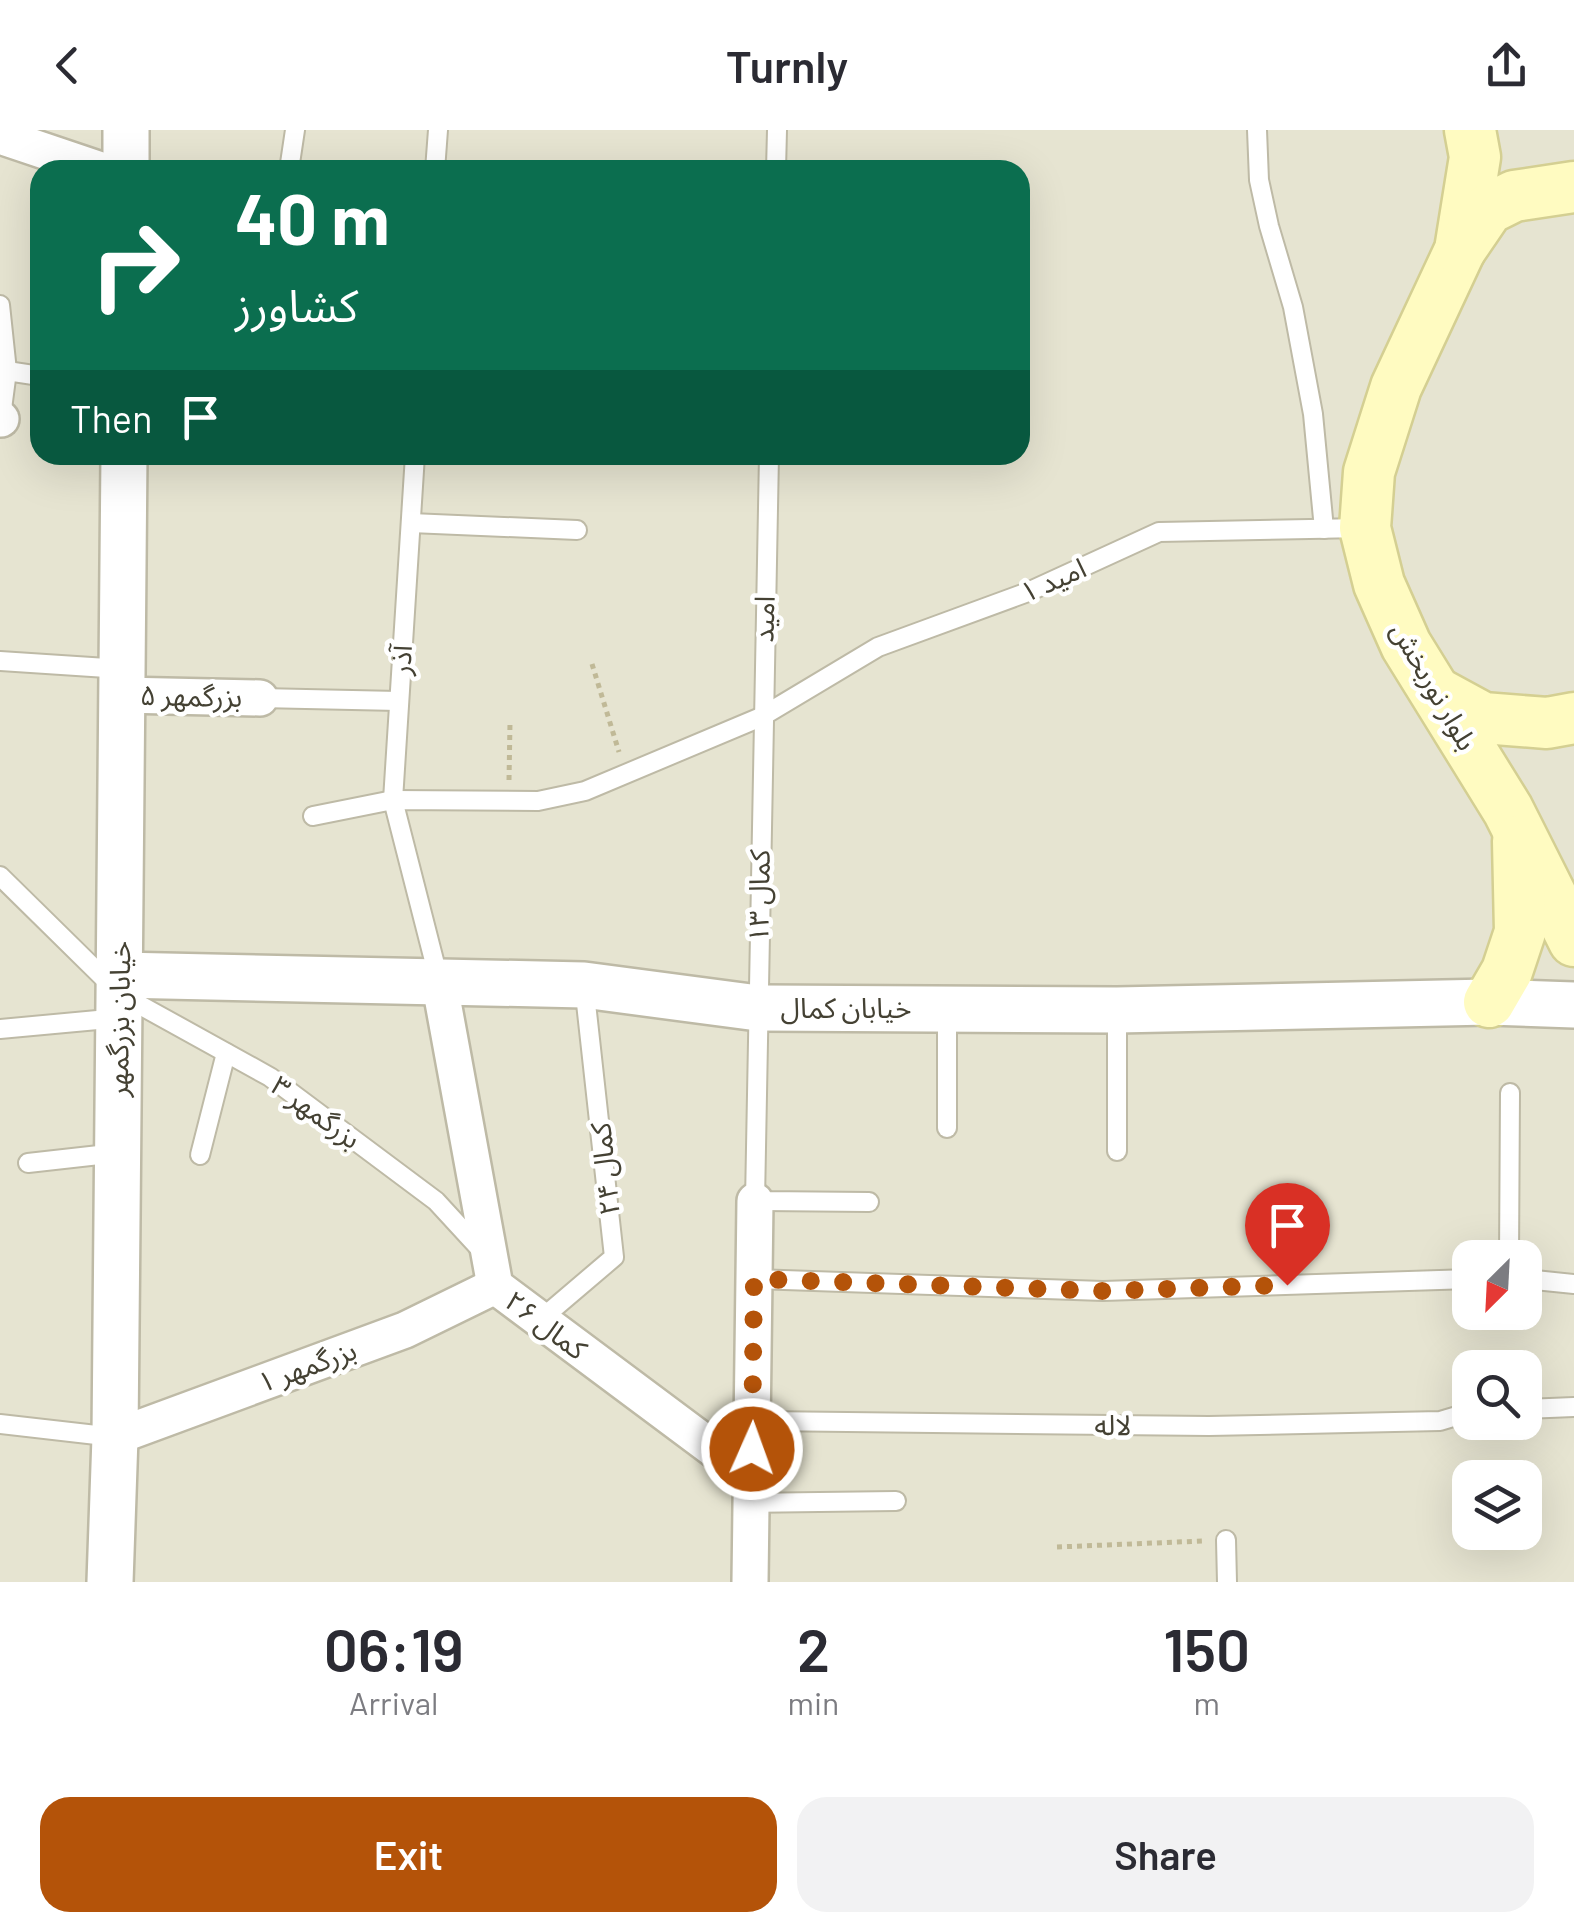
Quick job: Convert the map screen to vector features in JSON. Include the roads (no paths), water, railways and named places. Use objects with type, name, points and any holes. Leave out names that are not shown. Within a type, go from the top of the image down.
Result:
[{"type":"main road","name":"بلوار نوربخش","points":[[1470,130],[1474,156],[1460,250],[1396,387],[1369,472],[1345,528],[1380,584],[1399,630],[1518,831],[1574,941]]},
{"type":"main road","points":[[1460,250],[1488,209],[1514,196],[1574,187]]},
{"type":"main road","points":[[1436,693],[1483,718],[1547,723],[1574,718]]},
{"type":"main road","points":[[1489,1002],[1507,970],[1520,932],[1518,831]]},
{"type":"street","points":[[126,130],[126,160]]},
{"type":"street","points":[[0,136],[71,160]]},
{"type":"street","name":"خیابان بزرگمهر","points":[[110,1582],[115,1437],[124,465]]},
{"type":"street","name":"بزرگمهر ۵","points":[[122,682],[260,698]]},
{"type":"street","name":"خیابان کمال","points":[[120,996],[439,980],[584,985],[758,1008],[1117,1010],[1489,1002],[1574,1005]]},
{"type":"street","name":"کمال ۲۶","points":[[439,980],[493,1273],[540,1320],[751,1490]]},
{"type":"street","points":[[750,1582],[755,1201]]},
{"type":"street","name":"بزرگمهر ۱","points":[[115,1437],[405,1330],[493,1273]]},
{"type":"lane","points":[[290,160],[295,130]]},
{"type":"lane","points":[[436,160],[438,130]]},
{"type":"lane","points":[[776,160],[777,130]]},
{"type":"lane","points":[[1257,130],[1259,180],[1268,226],[1293,307],[1313,414],[1345,528]]},
{"type":"lane","points":[[0,305],[7,372],[0,421]]},
{"type":"lane","points":[[7,372],[30,375]]},
{"type":"lane","name":"آذر","points":[[415,465],[393,800],[439,980]]},
{"type":"lane","name":"امید","points":[[760,783],[768,465]]},
{"type":"lane","points":[[411,522],[577,530]]},
{"type":"lane","name":"امید ۱","points":[[313,816],[393,800],[538,801],[585,791],[762,717],[878,648],[1028,592],[1159,532],[1345,528]]},
{"type":"lane","points":[[0,661],[122,682]]},
{"type":"lane","points":[[260,698],[398,701]]},
{"type":"lane","name":"کمال ۱۳","points":[[755,1201],[760,783]]},
{"type":"lane","name":"بزرگمهر ۳","points":[[0,876],[120,996],[270,1077],[436,1201],[493,1273]]},
{"type":"lane","name":"کمال ۲۴","points":[[540,1320],[614,1256],[584,985]]},
{"type":"lane","points":[[0,1029],[120,996]]},
{"type":"lane","points":[[947,1008],[947,1128]]},
{"type":"lane","points":[[1117,1010],[1118,1151]]},
{"type":"lane","points":[[200,1154],[226,1053]]},
{"type":"lane","points":[[1508,1240],[1510,1093]]},
{"type":"lane","points":[[28,1163],[118,1153]]},
{"type":"lane","points":[[755,1201],[868,1202]]},
{"type":"lane","points":[[754,1279],[1103,1291],[1452,1280]]},
{"type":"lane","points":[[1542,1281],[1574,1284]]},
{"type":"lane","points":[[1542,1408],[1574,1407]]},
{"type":"lane","name":"لاله","points":[[754,1421],[1228,1425],[1452,1417]]},
{"type":"lane","points":[[0,1424],[115,1437]]},
{"type":"lane","points":[[751,1490],[896,1501]]},
{"type":"lane","points":[[1226,1540],[1227,1582]]}]
